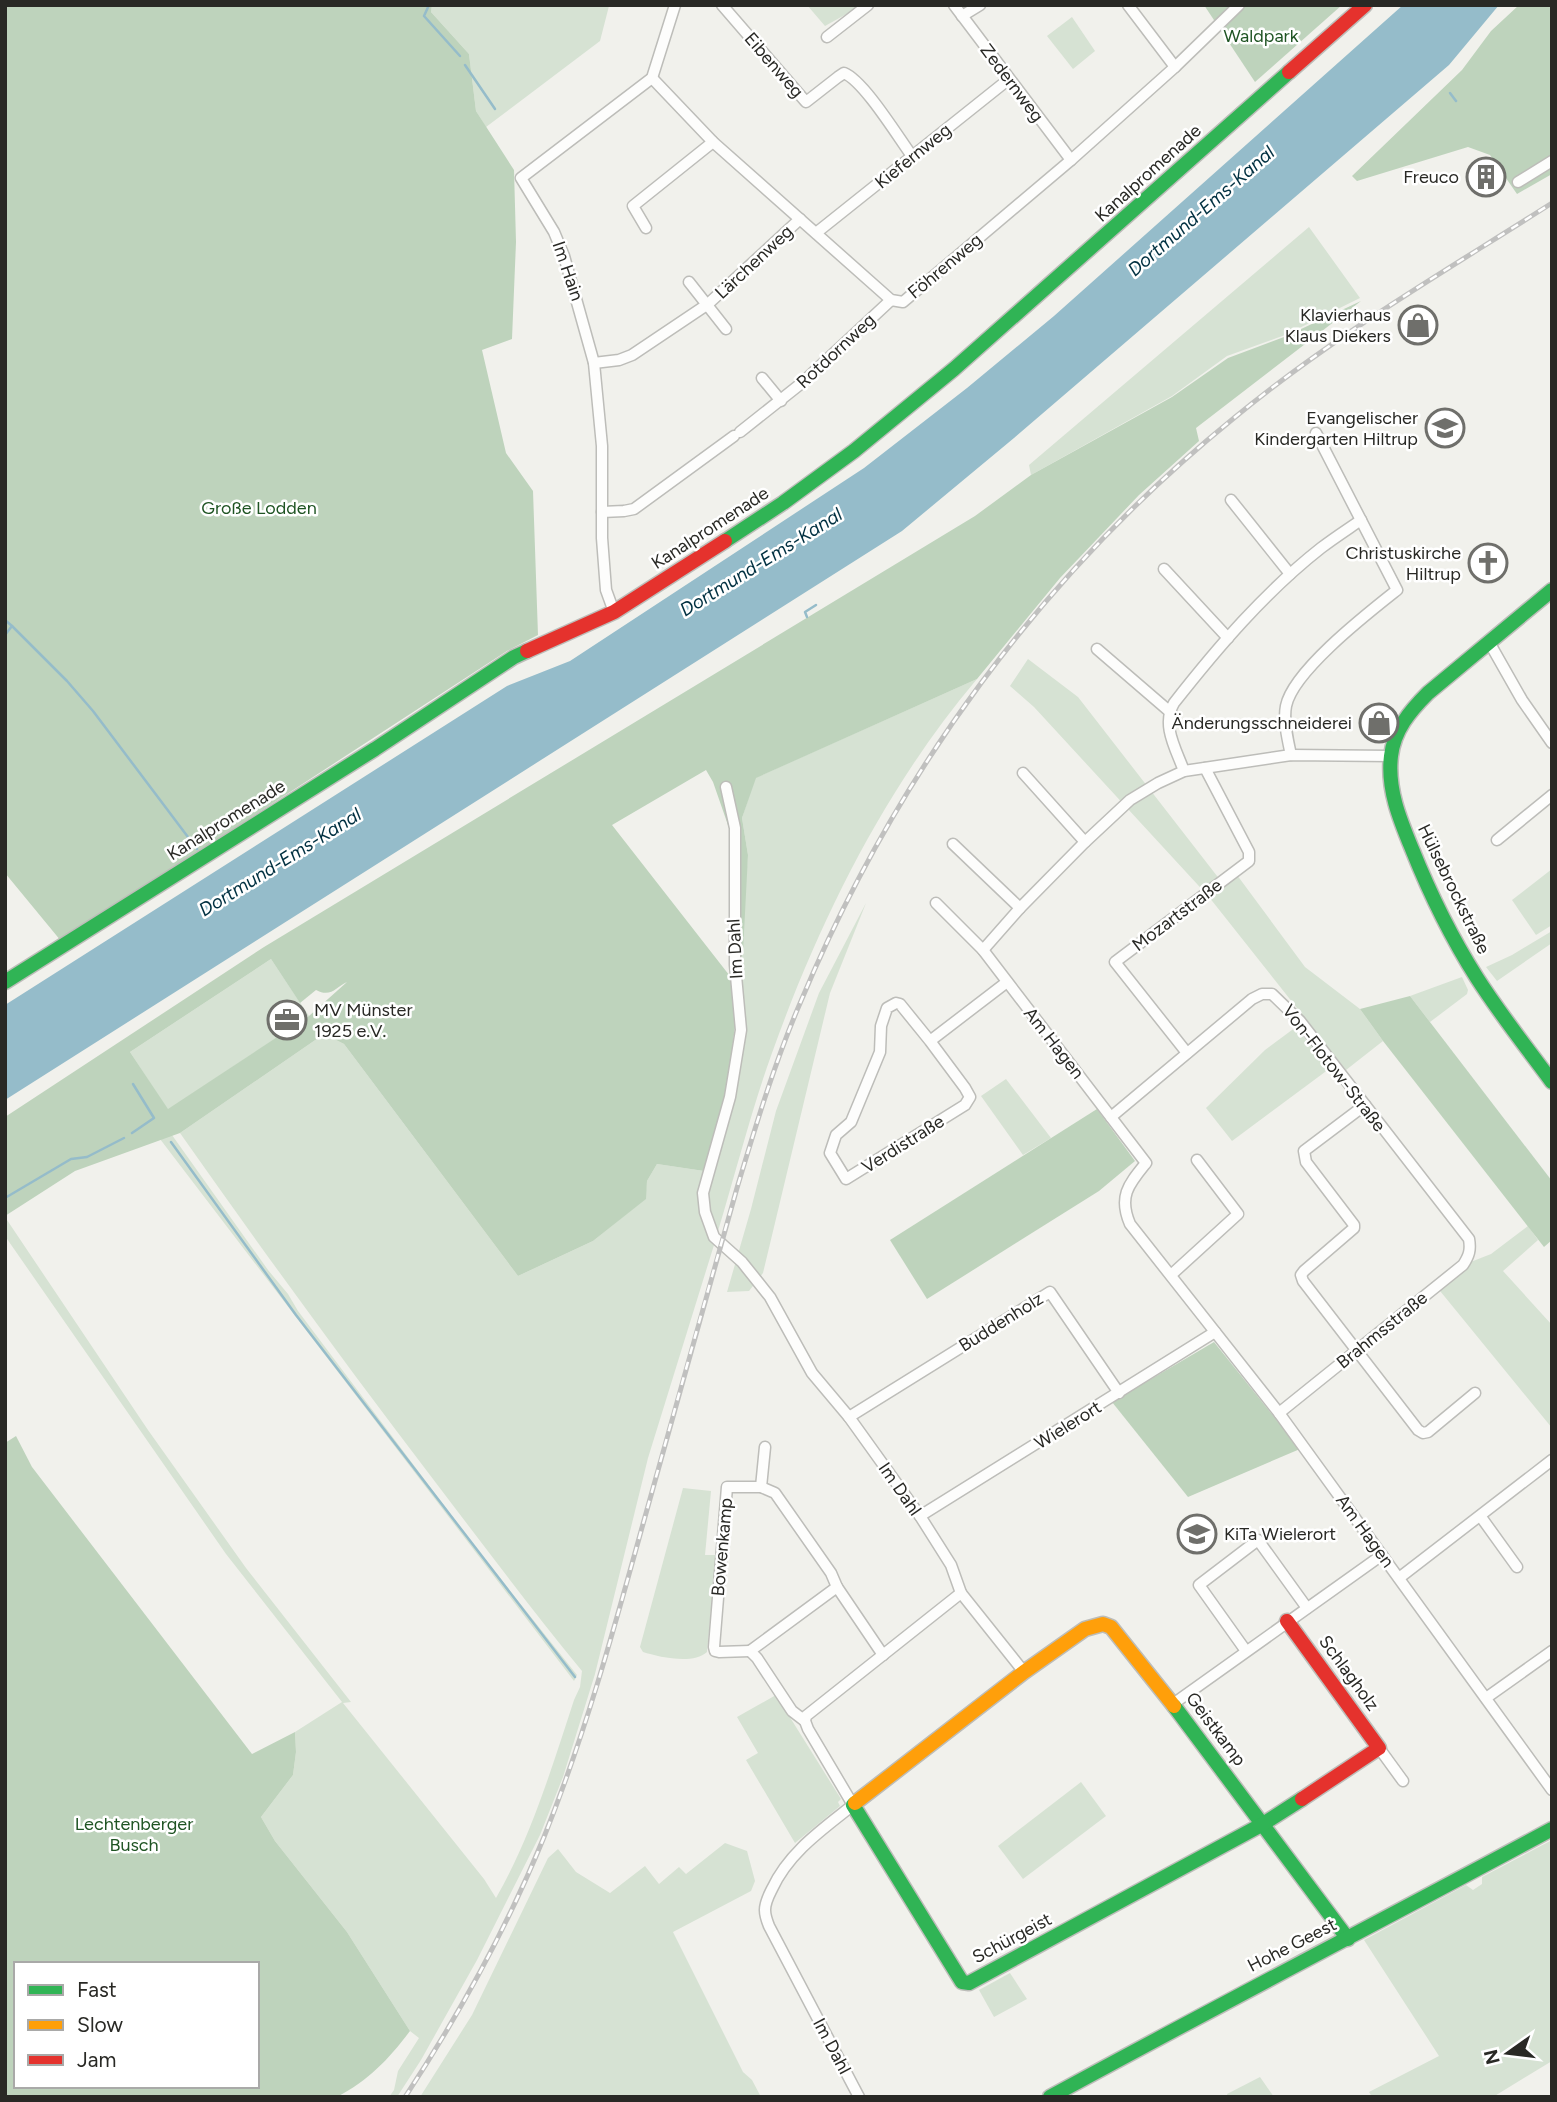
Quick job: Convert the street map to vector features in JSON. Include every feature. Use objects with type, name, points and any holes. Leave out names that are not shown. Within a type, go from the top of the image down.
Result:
[{"type":"street","points":[[652,78],[675,5]]},
{"type":"street","name":"Eibenweg","points":[[722,5],[806,102],[838,77],[848,75],[860,85],[912,156]]},
{"type":"street","points":[[827,37],[868,5]]},
{"type":"street","name":"Zedernweg","points":[[954,5],[1071,160]]},
{"type":"street","points":[[962,16],[980,5]]},
{"type":"street","points":[[1128,5],[1175,67]]},
{"type":"street","name":"Föhrenweg","points":[[652,78],[713,142],[891,300],[903,302],[1071,160],[1175,67],[1239,5]]},
{"type":"street","name":"Kanalpromenade","points":[[5,982],[375,749],[514,657],[614,612],[771,511],[854,451],[973,353],[1365,5]]},
{"type":"street","name":"Im Hain","points":[[614,612],[606,590],[602,538],[602,446],[594,363],[559,244],[521,178],[652,78]]},
{"type":"street","name":"Kiefernweg","points":[[816,233],[1009,79]]},
{"type":"street","points":[[646,228],[633,206],[713,142]]},
{"type":"street","points":[[1518,182],[1552,161]]},
{"type":"street","name":"Lärchenweg","points":[[594,363],[632,355],[708,304],[800,219]]},
{"type":"street","name":"Lärchenweg","points":[[689,282],[726,329]]},
{"type":"street","name":"Rotdornweg","points":[[602,512],[634,509],[737,434],[781,401],[891,300]]},
{"type":"street","name":"Rotdornweg","points":[[762,378],[781,401]]},
{"type":"street","points":[[1291,755],[1285,707],[1293,688],[1341,637],[1397,590],[1317,433]]},
{"type":"street","points":[[1231,500],[1290,574]]},
{"type":"street","points":[[1184,771],[1168,720],[1169,711],[1180,695],[1228,638],[1290,574],[1322,547],[1361,520]]},
{"type":"street","points":[[1164,569],[1228,638]]},
{"type":"street","name":"Hülsebrockstraße","points":[[1552,590],[1410,710],[1397,734],[1391,756],[1391,785],[1397,813],[1422,874],[1478,979],[1552,1082]]},
{"type":"street","points":[[1489,642],[1518,694],[1552,743]]},
{"type":"street","points":[[1097,649],[1169,711]]},
{"type":"street","points":[[983,950],[1085,842],[1130,800],[1158,783],[1184,771],[1291,755],[1391,756]]},
{"type":"street","name":"Mozartstraße","points":[[1187,1053],[1115,962],[1249,861],[1249,852],[1205,768]]},
{"type":"street","points":[[1023,773],[1085,842]]},
{"type":"street","name":"Im Dahl","points":[[726,787],[735,828],[735,965],[741,1030],[730,1097],[703,1194],[705,1212],[714,1237],[742,1262],[770,1297],[812,1373],[849,1417],[920,1516],[951,1565],[961,1593]]},
{"type":"street","points":[[1497,840],[1552,795]]},
{"type":"street","points":[[953,844],[1020,908]]},
{"type":"street","name":"Am Hagen","points":[[936,903],[983,950],[1146,1163],[1127,1189],[1125,1214],[1130,1224],[1279,1413],[1552,1790]]},
{"type":"street","points":[[930,1041],[1007,982]]},
{"type":"street","name":"Von-Flotow-Straße","points":[[1111,1117],[1252,999],[1262,994],[1272,994],[1300,1021],[1469,1239]]},
{"type":"street","name":"Verdistraße","points":[[895,1003],[900,1004],[930,1041],[965,1088],[970,1097],[969,1101],[846,1179],[830,1153],[835,1135],[851,1122],[880,1052],[881,1026],[887,1008],[895,1003]]},
{"type":"street","points":[[1365,1105],[1304,1152],[1306,1162],[1354,1224],[1354,1228],[1301,1275],[1418,1430],[1428,1432],[1475,1393]]},
{"type":"street","points":[[1171,1275],[1238,1213],[1197,1160]]},
{"type":"street","name":"Brahmsstraße","points":[[1279,1413],[1462,1265],[1469,1256],[1469,1239]]},
{"type":"street","name":"Buddenholz","points":[[849,1417],[1050,1292],[1119,1393]]},
{"type":"street","name":"Wielerort","points":[[920,1516],[1215,1332]]},
{"type":"street","points":[[765,1447],[761,1487],[775,1493],[831,1573],[837,1587],[883,1655]]},
{"type":"street","points":[[1399,1578],[1552,1460]]},
{"type":"street","name":"Bowenkamp","points":[[750,1651],[719,1652],[715,1651],[714,1647],[727,1487],[761,1487]]},
{"type":"street","points":[[1481,1517],[1517,1567]]},
{"type":"street","points":[[1246,1651],[1199,1585],[1258,1541],[1307,1608]]},
{"type":"street","points":[[1173,1704],[1382,1555]]},
{"type":"street","points":[[837,1587],[750,1651],[792,1711],[805,1721],[853,1805]]},
{"type":"street","points":[[805,1721],[809,1713],[961,1593],[1024,1672]]},
{"type":"street","name":"Schlagholz","points":[[1287,1621],[1403,1782]]},
{"type":"street","name":"Geistkamp","points":[[853,1805],[1024,1672],[1085,1629],[1104,1624],[1111,1627],[1173,1704],[1348,1939]]},
{"type":"street","points":[[1486,1698],[1552,1651]]},
{"type":"street","points":[[1263,1824],[1379,1748]]},
{"type":"street","name":"Im Dahl","points":[[853,1805],[814,1836],[790,1860],[775,1883],[765,1910],[769,1926],[859,2097]]},
{"type":"street","name":"Schürgeist","points":[[853,1805],[932,1935],[965,1983],[1263,1824]]},
{"type":"street","name":"Hohe Geest","points":[[1050,2097],[1552,1829]]},
{"type":"green space","name":"Große Lodden","points":[[5,5],[432,5],[431,12],[469,54],[476,111],[514,170],[516,242],[512,339],[482,350],[506,453],[533,491],[538,635],[507,651],[61,941],[5,873]]},
{"type":"green space","points":[[432,5],[609,6],[600,41],[486,127],[476,111],[469,54],[431,12]]},
{"type":"green space","points":[[807,5],[858,5],[859,7],[825,26]]},
{"type":"green space","name":"Waldpark","points":[[1204,5],[1342,5],[1255,82]]},
{"type":"green space","points":[[1519,5],[1552,5],[1552,174],[1517,194],[1490,155],[1468,147],[1357,181],[1352,176],[1462,70],[1491,31]]},
{"type":"green space","points":[[1072,17],[1095,51],[1073,69],[1047,36]]},
{"type":"green space","points":[[1309,227],[1360,298],[1285,335],[1227,356],[1172,396],[1031,475],[1029,465]]},
{"type":"green space","points":[[1361,301],[1196,428],[1199,441],[1139,495],[1060,578],[977,679],[756,778],[742,818],[748,855],[743,952],[739,963],[731,961],[729,828],[706,770],[612,825],[733,980],[735,1027],[726,1095],[704,1171],[657,1164],[647,1181],[646,1199],[593,1241],[518,1276],[344,1044],[324,1034],[180,1133],[75,1171],[5,1216],[5,1117],[264,947],[975,516],[1031,475],[1172,397],[1228,358],[1284,337]],"holes":[[[271,959],[300,1003],[316,990],[330,992],[347,982],[309,1016],[168,1109],[130,1052]]]},
{"type":"green space","points":[[1028,659],[1078,697],[1224,885],[1237,875],[1305,967],[1360,1009],[1383,1041],[1346,1070],[1209,897],[1034,707],[1010,686]]},
{"type":"green space","points":[[977,679],[944,721],[884,810],[811,953],[772,1053],[718,1231],[712,1225],[707,1192],[734,1098],[739,963],[748,855],[742,818],[755,778]]},
{"type":"green space","points":[[1552,869],[1552,925],[1536,935],[1512,900]]},
{"type":"green space","points":[[866,903],[830,993],[763,1273],[749,1291],[727,1292],[776,1111],[819,993]]},
{"type":"green space","points":[[1552,931],[1552,943],[1497,981],[1486,967],[1512,955]]},
{"type":"green space","points":[[271,959],[309,1016],[168,1110],[130,1052]]},
{"type":"green space","points":[[1462,977],[1467,994],[1430,1022],[1410,996]]},
{"type":"green space","points":[[1410,996],[1552,1181],[1552,1240],[1544,1247],[1360,1009]]},
{"type":"green space","points":[[1296,1027],[1329,1069],[1232,1141],[1206,1108],[1265,1050]]},
{"type":"green space","points":[[324,1034],[344,1044],[518,1276],[593,1241],[645,1199],[647,1181],[657,1164],[704,1171],[700,1209],[714,1245],[648,1458],[595,1674],[563,1777],[540,1835],[477,1960],[397,2097],[389,2097],[394,2090],[398,2071],[419,2038],[410,2031],[347,1932],[275,1841],[261,1817],[293,1775],[295,1732],[342,1702],[226,1554],[5,1236],[5,1217],[148,1430],[246,1568],[351,1702],[343,1703],[484,1879],[496,1898],[520,1851],[540,1801],[580,1687],[582,1671],[371,1396],[180,1133]]},
{"type":"green space","points":[[1006,1079],[1051,1138],[1023,1155],[981,1096]]},
{"type":"green space","points":[[1097,1109],[1135,1161],[1099,1191],[927,1299],[890,1240]]},
{"type":"green space","points":[[172,1135],[298,1311],[476,1548],[577,1675],[574,1681],[160,1139]]},
{"type":"green space","points":[[1528,1226],[1538,1240],[1503,1271],[1552,1325],[1552,1428],[1436,1286],[1463,1265],[1491,1254]]},
{"type":"green space","points":[[1214,1342],[1300,1449],[1188,1497],[1112,1402]]},
{"type":"green space","name":"Lechtenberger Busch","points":[[16,1436],[32,1467],[252,1754],[295,1732],[293,1775],[261,1817],[275,1841],[347,1932],[410,2031],[377,2068],[359,2084],[337,2097],[5,2097],[5,1443]]},
{"type":"green space","points":[[683,1488],[711,1491],[705,1555],[716,1555],[707,1652],[685,1659],[650,1654],[643,1652],[640,1647]]},
{"type":"green space","points":[[776,1695],[841,1799],[838,1802],[840,1806],[795,1843],[746,1760],[758,1753],[737,1717]]},
{"type":"green space","points":[[1081,1782],[1106,1816],[1023,1879],[998,1846]]},
{"type":"green space","points":[[1552,1840],[1552,2061],[1493,2097],[1372,2097],[1369,2092],[1439,2056],[1364,1940],[1466,1885],[1473,1890],[1482,1884],[1482,1877]]},
{"type":"green space","points":[[725,1843],[747,1851],[755,1881],[751,1891],[673,1932],[743,2072],[752,2080],[761,2097],[420,2097],[472,2015],[548,1858],[558,1849],[576,1872],[610,1893],[645,1866],[659,1884],[679,1867],[686,1874]]},
{"type":"green space","points":[[1010,1973],[1027,1999],[994,2017],[979,1990]]},
{"type":"green space","points":[[1260,2077],[1274,2097],[1228,2097],[1227,2094]]},
{"type":"water","name":"Dortmund-Ems-Kanal","points":[[1403,5],[1499,5],[1449,65],[902,531],[5,1100],[5,1005],[507,686],[570,661],[864,468],[1054,316]]},
{"type":"waterway","points":[[429,5],[424,16],[460,56]]},
{"type":"waterway","points":[[465,65],[495,109]]},
{"type":"waterway","points":[[1450,93],[1456,101]]},
{"type":"waterway","points":[[807,617],[805,612],[816,605]]},
{"type":"waterway","points":[[5,620],[12,626],[5,635]]},
{"type":"waterway","points":[[12,626],[93,711],[197,849]]},
{"type":"waterway","points":[[132,1133],[154,1118],[133,1084]]},
{"type":"waterway","points":[[5,1198],[71,1159],[87,1157],[124,1138]]},
{"type":"waterway","points":[[171,1142],[296,1315],[575,1677]]},
{"type":"railway","points":[[405,2097],[463,2003],[498,1938],[530,1871],[559,1799],[610,1642],[766,1093],[801,1001],[839,917],[882,836],[929,758],[982,682],[1038,611],[1099,543],[1164,478],[1234,418],[1310,360],[1552,203]]},
{"type":"traffic: fast","points":[[725,541],[854,451],[954,369],[1289,72]]},
{"type":"traffic: fast","points":[[1552,590],[1421,700],[1399,729],[1390,768],[1393,792],[1403,827],[1450,931],[1467,963],[1504,1018],[1552,1082]]},
{"type":"traffic: fast","points":[[5,982],[527,651]]},
{"type":"traffic: fast","points":[[1174,1706],[1348,1939]]},
{"type":"traffic: fast","points":[[855,1803],[853,1805],[962,1982],[969,1983],[1263,1824],[1302,1799]]},
{"type":"traffic: fast","points":[[1050,2097],[1552,1829]]},
{"type":"traffic: slow","points":[[855,1803],[1024,1672],[1085,1629],[1103,1624],[1111,1627],[1174,1706]]},
{"type":"traffic: jam","points":[[1289,72],[1365,5]]},
{"type":"traffic: jam","points":[[527,651],[614,612],[725,541]]},
{"type":"traffic: jam","points":[[1287,1621],[1379,1748],[1302,1799]]},
{"type":"place","name":"Freuco","points":[[1486,177]]},
{"type":"place","name":"Klavierhaus Klaus Diekers","points":[[1418,325]]},
{"type":"place","name":"Evangelischer Kindergarten Hiltrup","points":[[1445,428]]},
{"type":"place","name":"Christuskirche Hiltrup","points":[[1488,563]]},
{"type":"place","name":"Änderungsschneiderei","points":[[1379,723]]},
{"type":"place","name":"MV Münster 1925 e.V.","points":[[287,1020]]},
{"type":"place","name":"KiTa Wielerort","points":[[1197,1534]]}]
